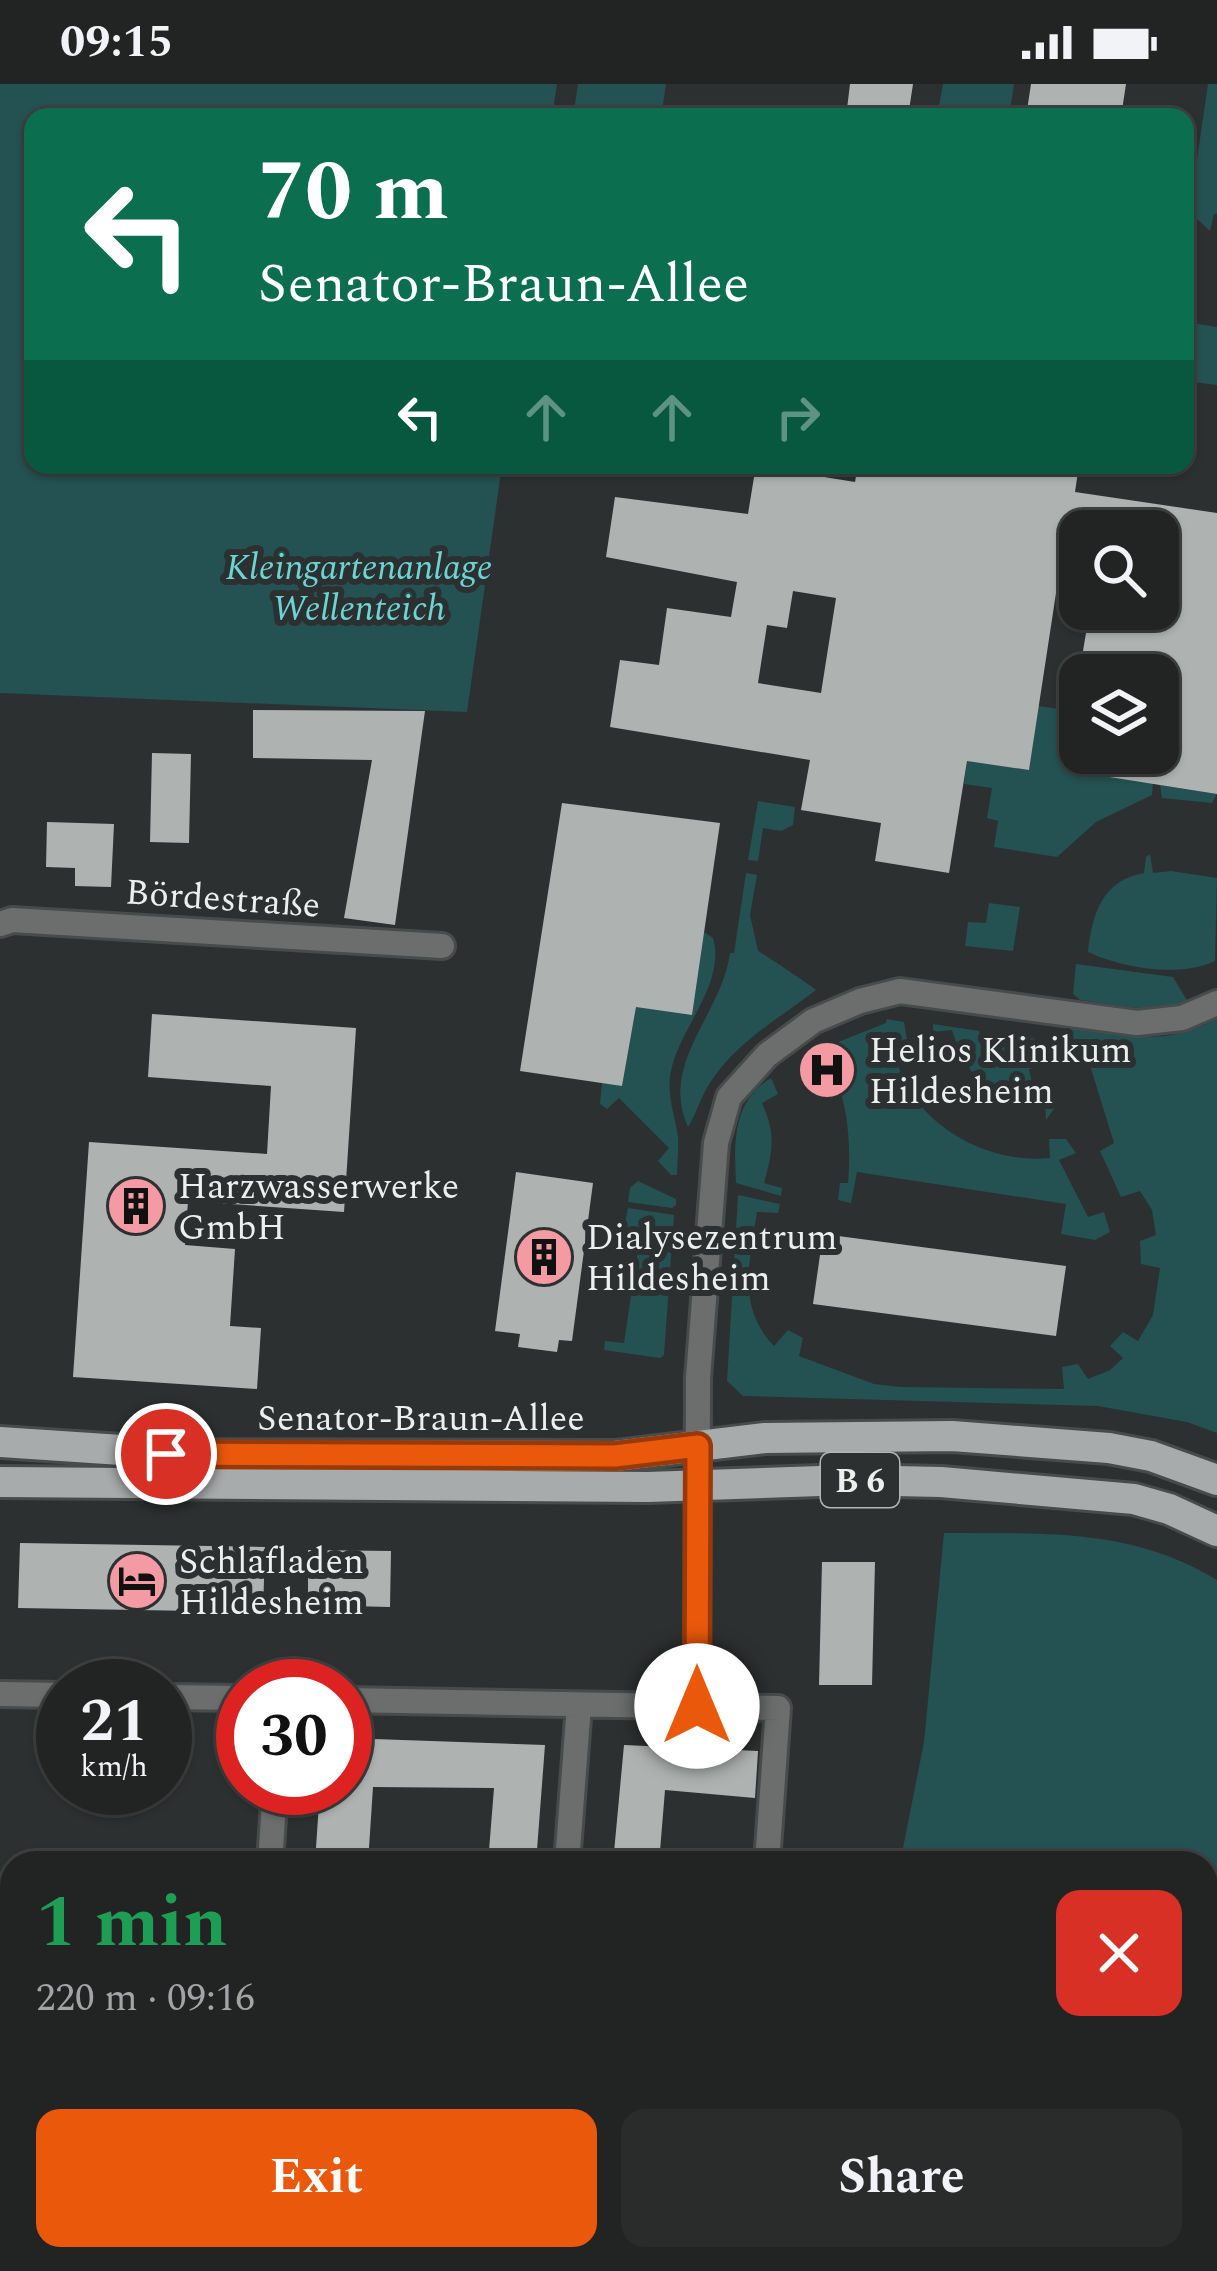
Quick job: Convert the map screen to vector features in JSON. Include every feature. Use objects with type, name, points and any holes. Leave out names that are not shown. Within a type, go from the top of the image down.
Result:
[{"type":"main road","name":"Senator-Braun-Allee","points":[[0,1442],[272,1456],[615,1456],[765,1438],[1016,1439],[1151,1456],[1217,1480]]},
{"type":"main road","name":"Senator-Braun-Allee","points":[[0,1481],[698,1486],[849,1480],[1022,1487],[1134,1499],[1217,1531]]},
{"type":"street","name":"Bördestraße","points":[[0,924],[12,920],[442,946]]},
{"type":"street","points":[[697,1706],[698,1378],[716,1143],[729,1096],[766,1054],[813,1021],[860,1001],[910,991],[1153,1023],[1217,1004]]},
{"type":"street","points":[[0,1694],[36,1695]]},
{"type":"street","points":[[372,1701],[778,1708],[768,1851]]},
{"type":"street","points":[[568,1851],[579,1705]]},
{"type":"street","points":[[271,1851],[273,1815]]},
{"type":"green space","name":"Kleingartenanlage Wellenteich","points":[[0,84],[557,84],[553,108],[24,108],[24,474],[501,474],[467,712],[0,693]]},
{"type":"green space","points":[[578,84],[666,84],[662,108],[574,108]]},
{"type":"green space","points":[[943,84],[1014,84],[1010,108],[939,108]]},
{"type":"green space","points":[[1208,84],[1217,84],[1217,214],[1210,231],[1194,210]]},
{"type":"green space","points":[[1194,323],[1217,327],[1217,385],[1194,382]]},
{"type":"green space","points":[[1038,706],[1059,709],[1059,774],[1153,783],[1152,795],[1096,822],[1057,857],[994,847],[998,821],[987,818],[992,788],[964,784],[967,761]]},
{"type":"green space","points":[[1160,785],[1217,794],[1212,803],[1162,798]]},
{"type":"green space","points":[[758,801],[795,807],[793,825],[781,831],[763,828],[758,861],[748,860]]},
{"type":"green space","points":[[1150,854],[1153,873],[1217,878],[1215,961],[1185,969],[1151,969],[1088,952],[1102,901],[1118,883],[1144,873]]},
{"type":"green space","points":[[746,873],[757,875],[750,915],[758,951],[816,990],[725,1063],[688,1127],[681,1081],[730,953],[734,953]]},
{"type":"green space","points":[[989,903],[1020,907],[1013,951],[965,946],[968,922],[986,923]]},
{"type":"green space","points":[[704,932],[713,938],[713,972],[671,1071],[678,1146],[677,1175],[671,1175],[658,1161],[669,1148],[619,1098],[607,1109],[600,1104],[602,1083],[622,1086],[636,1007]]},
{"type":"green space","points":[[1076,964],[1173,977],[1188,1002],[1148,1009],[1080,1000],[1073,994]]},
{"type":"green space","points":[[887,1019],[904,1022],[908,1045],[894,1049],[901,1074],[931,1116],[974,1145],[999,1154],[1050,1158],[1049,1139],[1066,1139],[1076,1153],[1059,1160],[1088,1217],[1104,1212],[1110,1232],[1095,1240],[1061,1234],[1066,1204],[857,1172],[851,1203],[838,1200],[840,1183],[848,1183],[848,1130],[842,1097],[823,1048]]},
{"type":"green space","points":[[1217,1019],[1217,1433],[1187,1422],[1098,1406],[743,1396],[727,1381],[738,1195],[780,1204],[778,1213],[757,1212],[749,1265],[754,1315],[774,1346],[788,1330],[803,1338],[799,1356],[874,1384],[900,1387],[1064,1389],[1062,1367],[1078,1364],[1088,1379],[1110,1370],[1123,1358],[1110,1346],[1123,1332],[1138,1341],[1153,1315],[1160,1268],[1141,1264],[1140,1241],[1156,1235],[1152,1210],[1140,1191],[1121,1197],[1100,1151],[1114,1143],[1084,1046],[1068,1045],[1064,1025],[1159,1037]]},
{"type":"green space","points":[[933,1024],[979,1031],[981,1039],[995,1040],[997,1033],[1037,1039],[1041,1066],[1029,1069],[1035,1097],[1053,1093],[1057,1105],[1046,1120],[1045,1103],[1009,1099],[984,1085],[966,1062],[952,1030],[933,1032]]},
{"type":"green space","points":[[771,1078],[778,1094],[762,1103],[772,1143],[764,1183],[782,1188],[781,1196],[736,1183],[736,1138],[742,1111]]},
{"type":"green space","points":[[638,1181],[676,1199],[676,1205],[628,1202],[630,1188]]},
{"type":"green space","points":[[628,1208],[674,1215],[664,1355],[660,1358],[604,1350],[605,1341],[624,1343],[638,1249],[620,1246]]},
{"type":"green space","points":[[944,1533],[1051,1534],[1118,1542],[1151,1550],[1217,1580],[1217,1851],[902,1851],[924,1742]]},
{"type":"building","points":[[850,84],[913,84],[909,108],[847,108]]},
{"type":"building","points":[[1031,84],[1126,84],[1122,108],[1027,108]]},
{"type":"building","points":[[755,474],[805,474],[855,482],[856,474],[1078,474],[1075,492],[1217,513],[1217,794],[1090,774],[1179,774],[1179,654],[1082,654],[1086,630],[1179,630],[1179,510],[1059,510],[1059,574],[1029,770],[967,761],[949,873],[875,861],[881,823],[801,810],[810,760],[610,727],[620,660],[659,665],[667,608],[731,617],[737,582],[606,557],[615,497],[748,514]],"holes":[[[793,591],[836,598],[821,693],[758,683],[767,625],[787,628]]]},
{"type":"building","points":[[253,710],[425,711],[395,925],[344,918],[372,760],[253,758]]},
{"type":"building","points":[[152,753],[191,754],[189,843],[150,842]]},
{"type":"building","points":[[562,803],[720,823],[692,1015],[636,1007],[622,1086],[520,1071]]},
{"type":"building","points":[[47,822],[114,824],[111,887],[75,886],[75,868],[46,867]]},
{"type":"building","name":"Harzwasserwerke GmbH","points":[[152,1014],[356,1028],[344,1212],[188,1201],[185,1245],[235,1249],[230,1326],[261,1328],[257,1389],[73,1377],[89,1142],[267,1154],[271,1086],[148,1077]]},
{"type":"building","name":"Dialysezentrum Hildesheim","points":[[516,1172],[593,1183],[572,1341],[559,1340],[557,1352],[518,1347],[520,1334],[495,1331]]},
{"type":"building","points":[[823,1234],[1066,1266],[1056,1336],[813,1304]]},
{"type":"building","points":[[20,1543],[265,1547],[263,1612],[18,1608]]},
{"type":"building","points":[[308,1550],[391,1551],[390,1607],[308,1605]]},
{"type":"building","points":[[822,1562],[875,1562],[872,1685],[819,1685]]},
{"type":"building","points":[[372,1739],[545,1745],[537,1851],[489,1851],[494,1788],[373,1787],[372,1802]]},
{"type":"building","points":[[624,1745],[758,1751],[755,1798],[665,1790],[660,1851],[614,1851]]},
{"type":"building","points":[[318,1815],[371,1815],[369,1851],[316,1851]]},
{"type":"place","name":"Helios Klinikum Hildesheim","points":[[827,1070]]},
{"type":"place","name":"Harzwasserwerke GmbH","points":[[136,1206]]},
{"type":"place","name":"Dialysezentrum Hildesheim","points":[[544,1257]]},
{"type":"place","name":"Schlafladen Hildesheim","points":[[137,1581]]},
{"type":"route","points":[[166,1454],[615,1456],[698,1446],[697,1706]]}]
